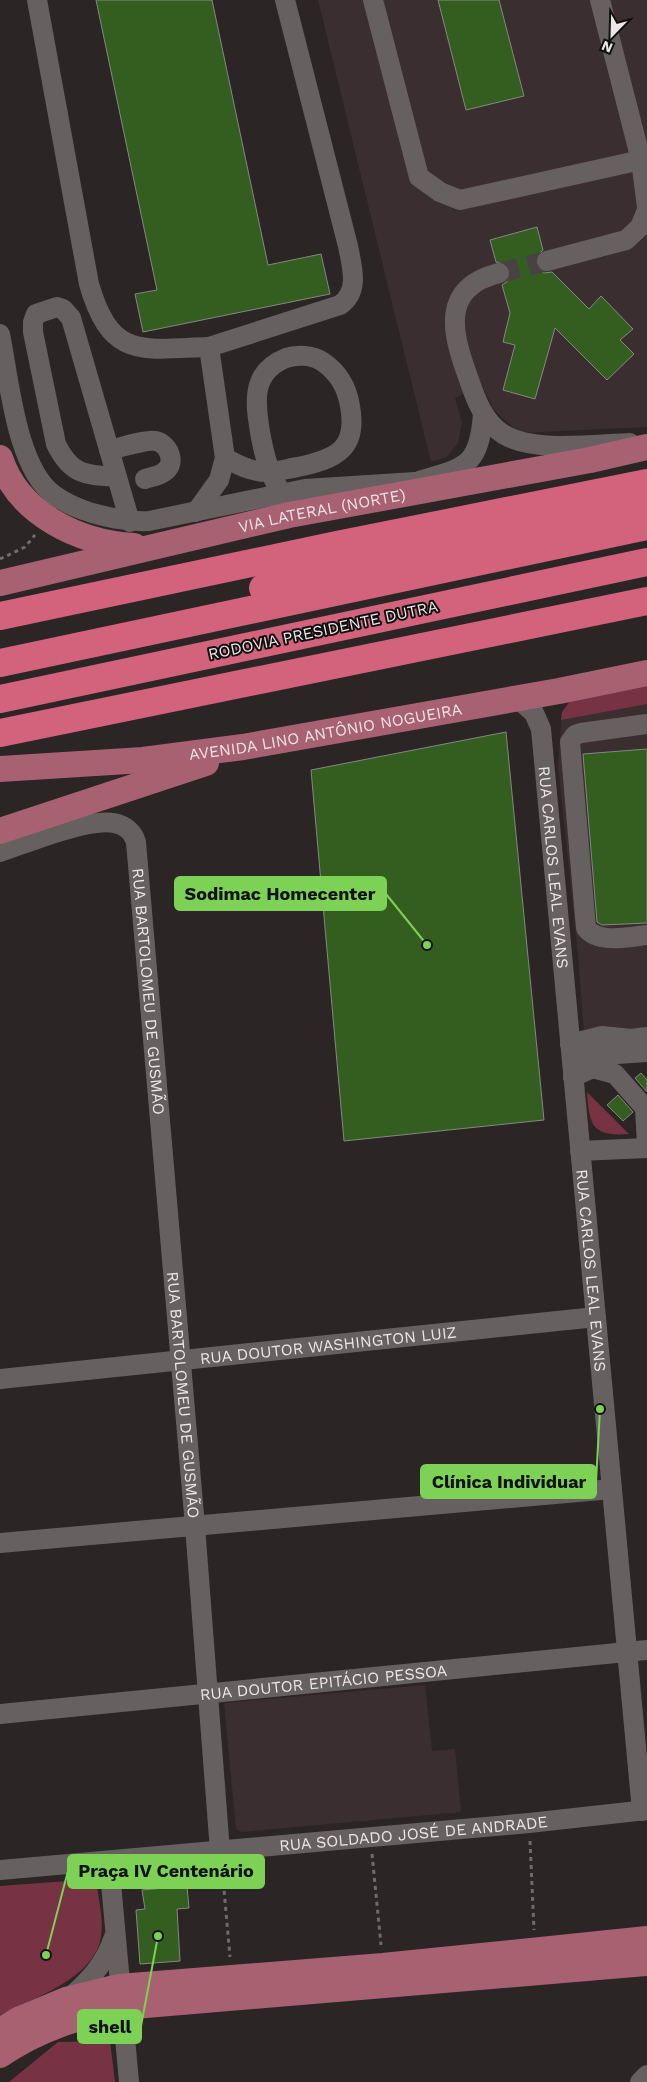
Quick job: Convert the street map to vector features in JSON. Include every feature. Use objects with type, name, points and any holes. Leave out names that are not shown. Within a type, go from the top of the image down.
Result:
[{"type":"highway","points":[[0,616],[337,545],[647,483]]},
{"type":"highway","points":[[183,624],[254,590],[647,502]]},
{"type":"highway","points":[[0,663],[647,526]]},
{"type":"highway","name":"RODOVIA PRESIDENTE DUTRA","points":[[0,699],[647,562]]},
{"type":"highway","points":[[0,733],[647,601]]},
{"type":"highway","points":[[0,746],[63,733],[102,713]]},
{"type":"main road","name":"VIA LATERAL (NORTE)","points":[[0,583],[289,515],[590,460],[647,447]]},
{"type":"main road","points":[[0,458],[8,477],[19,493],[46,518],[83,536],[111,543],[149,547]]},
{"type":"main road","name":"AVENIDA LINO ANTÔNIO NOGUEIRA","points":[[0,768],[144,760],[242,747],[559,691],[647,673]]},
{"type":"main road","points":[[0,831],[199,766],[242,747]]},
{"type":"main road","points":[[0,2055],[36,2033],[121,1997],[383,1966],[647,1939]]},
{"type":"main road","points":[[0,2030],[18,2020],[66,2000],[647,1963]]},
{"type":"street","points":[[37,0],[90,284],[102,319],[118,339],[132,346],[152,348],[209,347],[340,305],[347,300],[354,282],[348,246],[285,0]]},
{"type":"street","points":[[373,0],[419,177],[440,192],[460,200],[641,160]]},
{"type":"street","points":[[547,261],[626,240],[640,227],[647,209],[641,160],[600,0]]},
{"type":"street","points":[[499,273],[474,282],[458,304],[453,322],[459,353],[483,414],[502,434],[522,442],[553,445],[647,442]]},
{"type":"street","points":[[117,477],[80,473],[63,460],[56,444],[33,332],[33,322],[36,314],[57,307],[63,309],[71,318],[109,450],[117,477],[130,522]]},
{"type":"street","points":[[0,334],[20,438],[32,469],[52,494],[78,509],[130,522],[156,520],[281,493],[332,486],[416,482],[590,460]]},
{"type":"street","points":[[196,512],[219,480],[225,458],[209,347]]},
{"type":"street","points":[[225,458],[246,468],[269,472],[321,462],[335,456],[345,447],[351,435],[353,420],[349,397],[342,381],[320,360],[305,356],[289,357],[276,363],[260,381],[255,404],[269,472],[281,493]]},
{"type":"street","points":[[416,482],[450,472],[470,460],[478,448],[483,414]]},
{"type":"street","points":[[109,450],[152,440],[162,443],[169,451],[171,461],[169,468],[164,472],[145,479]]},
{"type":"street","name":"RUA CARLOS LEAL EVANS","points":[[559,691],[545,711],[541,729],[627,1652],[645,1810]]},
{"type":"street","name":"RUA CARLOS LEAL EVANS","points":[[517,698],[534,713],[541,729]]},
{"type":"street","points":[[647,724],[581,733],[575,735],[570,742],[586,928],[592,935],[601,937],[647,935]]},
{"type":"street","name":"RUA BARTOLOMEU DE GUSMÃO","points":[[0,852],[97,823],[115,823],[134,834],[139,866],[195,1526],[220,1851]]},
{"type":"street","points":[[568,1020],[602,1036],[631,1039],[647,1037]]},
{"type":"street","points":[[571,1051],[602,1036]]},
{"type":"street","points":[[571,1051],[647,1052]]},
{"type":"street","points":[[573,1078],[593,1068],[616,1074],[645,1108],[647,1146],[580,1151]]},
{"type":"street","name":"RUA DOUTOR WASHINGTON LUIZ","points":[[0,1379],[180,1358],[596,1317]]},
{"type":"street","points":[[0,1543],[612,1490]]},
{"type":"street","name":"RUA DOUTOR EPITÁCIO PESSOA","points":[[0,1714],[647,1650]]},
{"type":"street","name":"RUA SOLDADO JOSÉ DE ANDRADE","points":[[0,1870],[529,1823],[645,1810]]},
{"type":"street","points":[[109,1861],[129,2082]]},
{"type":"street","points":[[66,2000],[96,1972],[110,1951],[116,1933]]},
{"type":"street","points":[[640,2082],[647,2074]]},
{"type":"path","points":[[0,559],[25,548],[46,518]]},
{"type":"path","points":[[529,1823],[534,1926]]},
{"type":"path","points":[[370,1836],[380,1939]]},
{"type":"path","points":[[220,1851],[229,1954]]},
{"type":"shaded area","points":[[318,0],[647,0],[647,427],[519,433],[494,410],[482,385],[455,398],[462,423],[458,443],[447,457],[431,462]]},
{"type":"shaded area","points":[[647,685],[647,704],[561,720],[562,712],[570,701]]},
{"type":"shaded area","points":[[647,686],[647,1056],[586,1060],[578,954],[558,765],[562,713]]},
{"type":"shaded area","points":[[587,1092],[629,1134],[607,1133],[600,1131],[595,1126],[591,1121],[589,1113]]},
{"type":"shaded area","points":[[425,1685],[432,1751],[455,1749],[461,1812],[241,1832],[236,1829],[224,1703]]},
{"type":"shaded area","points":[[96,1879],[102,1929],[99,1945],[92,1958],[83,1969],[57,1988],[0,2015],[0,1886]]},
{"type":"shaded area","points":[[110,2041],[115,2082],[9,2082],[58,2042]]},
{"type":"building","points":[[96,0],[212,0],[268,265],[321,254],[330,294],[143,332],[135,294],[157,290]]},
{"type":"building","points":[[438,0],[499,0],[524,96],[466,110]]},
{"type":"building","points":[[537,227],[543,250],[536,257],[538,269],[544,273],[552,272],[589,309],[601,296],[633,329],[620,340],[634,354],[607,380],[555,328],[535,399],[503,390],[515,345],[503,342],[510,313],[502,285],[508,281],[511,275],[506,264],[496,262],[490,240]]},
{"type":"building","points":[[506,732],[544,1120],[344,1141],[311,770]]},
{"type":"building","points":[[647,749],[647,923],[602,925],[597,922],[583,754]]},
{"type":"building","points":[[641,1073],[647,1080],[647,1092],[635,1078]]},
{"type":"building","points":[[618,1095],[633,1112],[623,1121],[607,1105]]},
{"type":"building","points":[[187,1886],[189,1908],[177,1909],[180,1961],[140,1964],[136,1910],[145,1909],[142,1890]]},
{"type":"tunnel","points":[[499,273],[547,261]]},
{"type":"place","name":"Sodimac Homecenter","points":[[427,945]]},
{"type":"place","name":"Clínica Individuar","points":[[600,1409]]},
{"type":"place","name":"shell","points":[[158,1936]]},
{"type":"place","name":"Praça IV Centenário","points":[[46,1955]]}]
